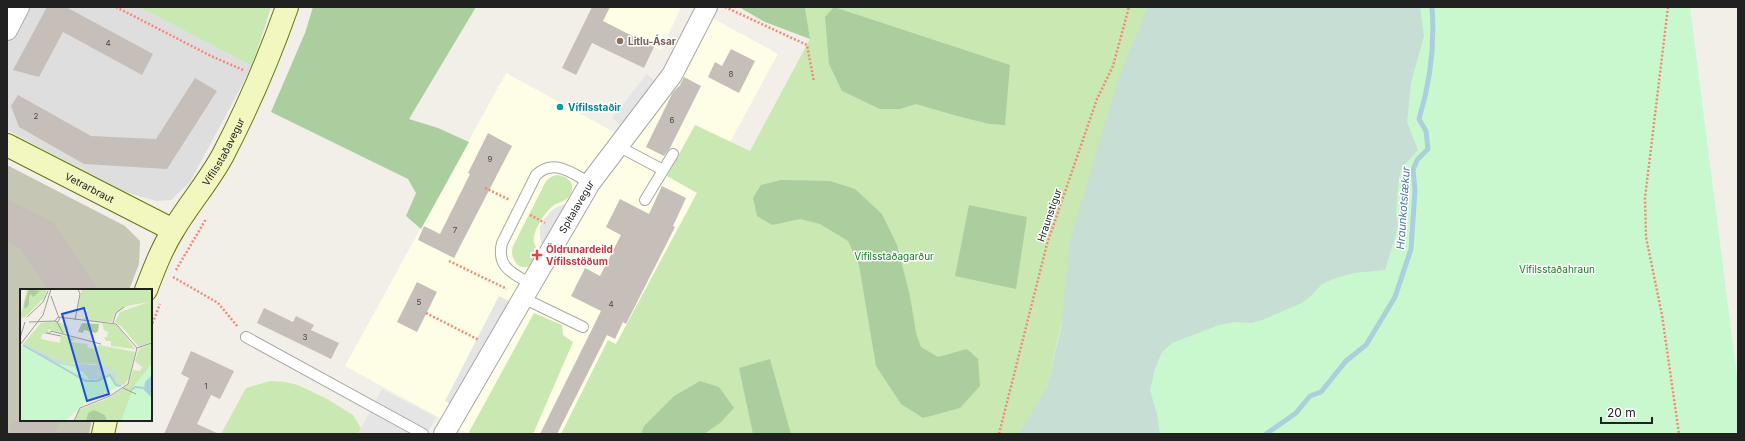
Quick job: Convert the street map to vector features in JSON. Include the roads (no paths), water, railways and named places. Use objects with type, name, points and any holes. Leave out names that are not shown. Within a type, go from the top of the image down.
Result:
[{"type":"main road","name":"Vífilsstaðavegur","points":[[146,289],[158,260],[173,230],[222,157],[261,78],[287,7]]},
{"type":"main road","name":"Vetrarbraut","points":[[7,145],[173,230]]},
{"type":"main road","points":[[103,434],[106,421]]},
{"type":"street","points":[[7,30],[19,7]]},
{"type":"street","name":"Spítalavegur","points":[[444,434],[590,183],[672,75],[707,7]]},
{"type":"lane","points":[[618,146],[663,170]]},
{"type":"lane","points":[[644,200],[673,154]]},
{"type":"lane","points":[[583,327],[527,291],[504,266],[500,254],[502,243],[536,175],[545,168],[558,166],[590,183]]},
{"type":"lane","points":[[246,337],[423,434]]},
{"type":"waterway","name":"Hraunkotslækur","points":[[1266,434],[1296,413],[1310,396],[1321,392],[1346,361],[1366,345],[1395,297],[1411,249],[1415,190],[1413,170],[1417,160],[1428,149],[1426,131],[1419,119],[1431,64],[1433,35],[1432,7]]},
{"type":"place","name":"Litlu-Ásar","points":[[620,41]]},
{"type":"place","name":"Vífilsstaðir","points":[[560,107]]},
{"type":"place","name":"Öldrunardeild Vífilsstöðum","points":[[537,255]]},
{"type":"park label","name":"Vífilsstaðagarður","points":[[894,256]]},
{"type":"park label","name":"Vífilsstaðahraun","points":[[1557,269]]}]
